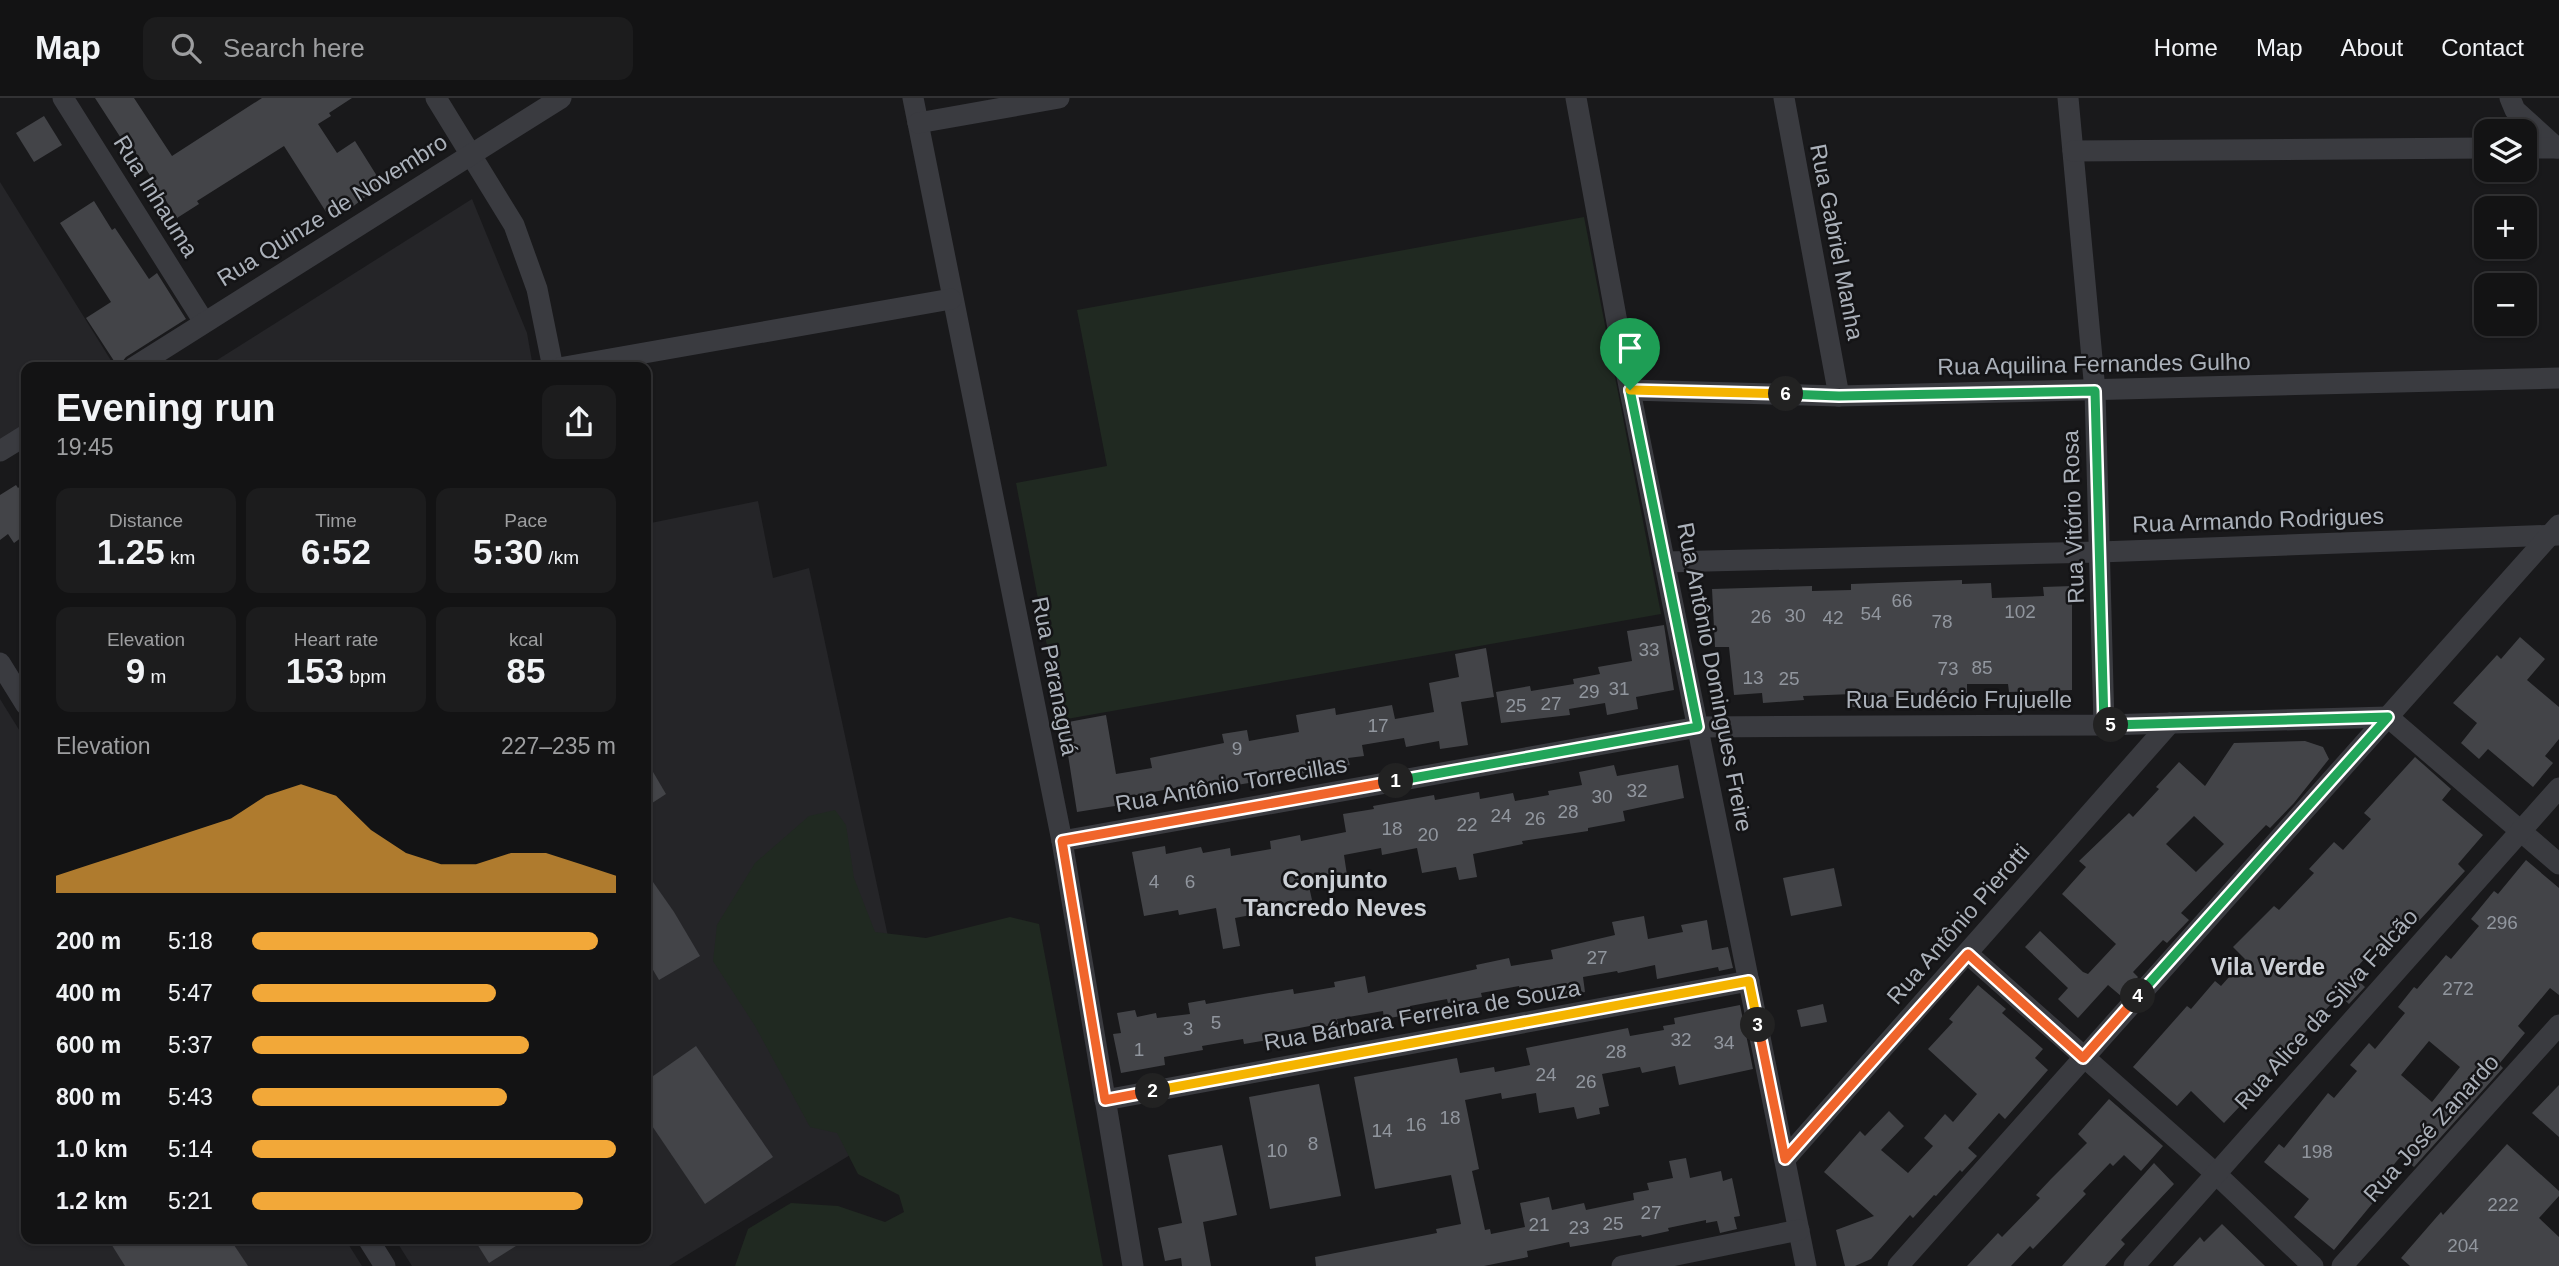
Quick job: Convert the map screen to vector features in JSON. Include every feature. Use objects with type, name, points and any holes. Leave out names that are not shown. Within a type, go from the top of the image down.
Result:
[{"type":"street","name":"Rua Inhauma","points":[[63,98],[204,322]]},
{"type":"street","points":[[436,98],[514,225],[537,289],[555,362]]},
{"type":"street","name":"Rua Quinze de Novembro","points":[[142,362],[561,98]]},
{"type":"street","name":"Rua Paranaguá","points":[[913,98],[951,299],[1062,841],[1133,1266]]},
{"type":"street","points":[[918,123],[1059,98]]},
{"type":"street","name":"Rua Antônio Domingues Freire","points":[[1576,98],[1630,390],[1806,1266]]},
{"type":"street","name":"Rua Gabriel Manha","points":[[1784,98],[1839,396]]},
{"type":"street","name":"Rua Vitório Rosa","points":[[2068,98],[2095,391],[2104,725]]},
{"type":"street","points":[[2510,98],[2515,110],[2558,148]]},
{"type":"street","points":[[2073,151],[2474,148]]},
{"type":"street","points":[[2537,148],[2558,148]]},
{"type":"street","points":[[590,362],[951,299]]},
{"type":"street","name":"Rua Aquilina Fernandes Gulho","points":[[1630,390],[1839,396],[2559,378]]},
{"type":"street","points":[[0,451],[21,438]]},
{"type":"street","points":[[1898,1266],[2556,532]]},
{"type":"street","name":"Rua Armando Rodrigues","points":[[1665,562],[2100,552],[2556,532]]},
{"type":"street","points":[[0,663],[21,697]]},
{"type":"street","points":[[2388,717],[2559,864]]},
{"type":"street","name":"Rua Eudécio Frujuelle","points":[[1698,727],[2104,725],[2388,717]]},
{"type":"street","name":"Rua Antônio Pierotti","points":[[1785,1159],[2170,723]]},
{"type":"street","name":"Rua Antônio Torrecillas","points":[[1062,841],[1698,727]]},
{"type":"street","name":"Rua Alice da Silva Falcão","points":[[2134,1266],[2559,788]]},
{"type":"street","points":[[1968,954],[2215,1173],[2313,1266]]},
{"type":"street","name":"Rua Bárbara Ferreira de Souza","points":[[1105,1100],[1749,981]]},
{"type":"street","name":"Rua José Zanardo","points":[[2342,1266],[2559,1025]]},
{"type":"street","points":[[1622,1266],[1799,1230]]},
{"type":"street","points":[[371,1244],[385,1266]]},
{"type":"shaded area","points":[[0,182],[112,362],[21,362],[21,430],[0,443]]},
{"type":"shaded area","points":[[472,199],[527,333],[532,362],[214,362]]},
{"type":"shaded area","points":[[1584,217],[1661,614],[1061,720],[1016,483],[1107,466],[1077,310]]},
{"type":"shaded area","points":[[758,501],[773,578],[809,568],[925,1109],[669,1266],[412,1266],[398,1244],[651,1244],[651,523]]},
{"type":"shaded area","points":[[0,699],[21,733],[21,1244],[348,1244],[362,1266],[0,1266]]},
{"type":"shaded area","points":[[835,810],[846,825],[854,878],[875,932],[926,938],[1010,917],[1039,924],[1103,1266],[735,1266],[748,1229],[791,1203],[838,1206],[885,1222],[904,1212],[899,1195],[858,1174],[837,1133],[810,1127],[755,1026],[713,961],[717,925],[755,863],[809,816]]},
{"type":"building","points":[[95,98],[134,98],[172,156],[262,98],[352,98],[318,124],[337,153],[355,141],[382,184],[351,208],[347,202],[328,215],[284,146],[197,201],[199,204],[177,218],[132,147],[128,149]]},
{"type":"building","points":[[44,116],[62,145],[34,162],[16,133]]},
{"type":"building","points":[[94,201],[149,279],[157,273],[186,319],[122,362],[115,362],[86,318],[111,302],[60,223]]},
{"type":"building","points":[[16,485],[18,488],[21,486],[21,538],[14,543],[8,534],[0,540],[0,495]]},
{"type":"building","points":[[1962,580],[1962,584],[1991,583],[1992,598],[2044,596],[2043,587],[2072,586],[2072,690],[2009,692],[2008,684],[1967,684],[1967,693],[1920,693],[1879,698],[1879,707],[1852,707],[1852,694],[1803,696],[1804,700],[1763,703],[1762,693],[1734,695],[1729,647],[1715,647],[1712,589],[1812,586],[1812,591],[1851,590],[1851,584]]},
{"type":"building","points":[[1664,625],[1674,690],[1636,697],[1638,709],[1607,715],[1605,703],[1569,709],[1570,715],[1501,723],[1496,692],[1530,686],[1531,691],[1574,684],[1573,679],[1600,674],[1598,667],[1632,661],[1627,631]]},
{"type":"building","points":[[2520,637],[2545,659],[2527,680],[2559,707],[2559,739],[2545,756],[2553,763],[2533,787],[2488,749],[2479,759],[2461,743],[2477,723],[2453,703],[2497,655],[2501,659]]},
{"type":"building","points":[[1486,648],[1494,697],[1461,702],[1468,745],[1440,749],[1439,741],[1406,747],[1404,738],[1362,745],[1364,756],[1348,758],[1350,765],[1295,775],[1294,767],[1254,774],[1255,782],[1188,793],[1186,786],[1120,798],[1121,805],[1077,812],[1063,723],[1106,715],[1116,774],[1152,768],[1150,758],[1224,743],[1222,734],[1247,730],[1249,741],[1299,732],[1296,715],[1335,708],[1336,715],[1392,705],[1395,719],[1434,712],[1429,683],[1459,677],[1455,654]]},
{"type":"building","points":[[2305,741],[2323,747],[2329,759],[2270,828],[2266,825],[2181,913],[2189,920],[2167,943],[2163,940],[2133,972],[2138,977],[2121,996],[2108,985],[2078,1018],[2058,999],[2068,988],[2025,947],[2040,931],[2088,974],[2116,944],[2062,894],[2086,867],[2079,861],[2129,813],[2133,817],[2179,762],[2205,786],[2234,743]],"holes":[[[2194,816],[2224,844],[2196,872],[2166,844]]]},
{"type":"building","points":[[2415,757],[2451,789],[2442,800],[2483,835],[2458,864],[2465,871],[2418,922],[2409,914],[2382,939],[2351,974],[2365,987],[2349,1004],[2339,995],[2261,1082],[2266,1087],[2247,1107],[2243,1103],[2224,1123],[2191,1091],[2177,1106],[2133,1067],[2187,1006],[2191,1009],[2215,981],[2221,986],[2245,959],[2233,947],[2274,906],[2279,910],[2314,873],[2309,869],[2334,842],[2343,850],[2371,819],[2364,813]]},
{"type":"building","points":[[1614,765],[1617,776],[1678,765],[1684,798],[1623,811],[1625,821],[1588,828],[1588,831],[1522,841],[1523,844],[1473,854],[1477,877],[1459,880],[1456,867],[1422,873],[1417,848],[1382,855],[1381,848],[1344,855],[1347,875],[1308,882],[1312,900],[1235,918],[1240,946],[1223,949],[1216,908],[1179,915],[1178,910],[1144,916],[1132,852],[1165,846],[1166,854],[1201,847],[1203,853],[1230,848],[1231,856],[1271,849],[1270,841],[1300,835],[1301,841],[1346,832],[1343,814],[1374,809],[1373,806],[1434,795],[1435,800],[1479,792],[1480,799],[1513,793],[1515,801],[1582,785],[1579,772]]},
{"type":"building","points":[[651,768],[666,794],[651,804]]},
{"type":"building","points":[[2526,860],[2559,888],[2559,995],[2550,988],[2518,1026],[2525,1033],[2499,1064],[2503,1068],[2414,1167],[2401,1156],[2375,1187],[2381,1193],[2334,1250],[2294,1217],[2309,1199],[2264,1162],[2279,1144],[2284,1148],[2328,1093],[2334,1098],[2357,1071],[2350,1065],[2369,1043],[2375,1049],[2405,1013],[2398,1007],[2446,955],[2451,959],[2479,926],[2471,919],[2494,891],[2498,894]],"holes":[[[2429,1041],[2460,1067],[2432,1102],[2401,1075]]]},
{"type":"building","points":[[1834,868],[1842,906],[1791,916],[1783,878]]},
{"type":"building","points":[[651,879],[700,956],[659,980],[651,966]]},
{"type":"building","points":[[1644,916],[1648,939],[1683,932],[1681,925],[1707,920],[1712,950],[1728,947],[1733,968],[1719,971],[1718,967],[1657,979],[1655,965],[1618,973],[1617,971],[1583,977],[1585,992],[1560,997],[1558,985],[1520,991],[1519,986],[1481,993],[1482,997],[1448,1003],[1447,999],[1410,1006],[1412,1014],[1384,1019],[1383,1011],[1337,1019],[1338,1024],[1316,1028],[1315,1025],[1273,1033],[1274,1039],[1244,1044],[1243,1039],[1202,1046],[1203,1050],[1164,1057],[1165,1065],[1121,1073],[1113,1034],[1121,1033],[1117,1013],[1135,1010],[1137,1017],[1156,1013],[1157,1018],[1190,1014],[1188,1003],[1205,1000],[1206,1004],[1293,989],[1294,994],[1335,987],[1334,982],[1365,976],[1368,993],[1477,969],[1476,965],[1509,958],[1511,966],[1553,959],[1551,950],[1615,935],[1612,922]]},
{"type":"building","points":[[1978,985],[2006,1009],[2002,1013],[2043,1049],[2035,1058],[2048,1070],[2005,1119],[1999,1113],[1968,1148],[1977,1156],[1962,1172],[1960,1170],[1913,1218],[1910,1215],[1871,1259],[1855,1266],[1845,1266],[1836,1230],[1874,1216],[1824,1172],[1860,1131],[1865,1136],[1889,1111],[1904,1126],[1881,1150],[1908,1173],[1933,1146],[1924,1138],[1945,1114],[1953,1122],[1977,1094],[1928,1049],[1953,1022],[1949,1019]]},
{"type":"building","points":[[1823,1004],[1827,1022],[1801,1027],[1797,1010]]},
{"type":"building","points":[[1740,1005],[1753,1069],[1679,1085],[1675,1066],[1642,1073],[1640,1067],[1602,1074],[1609,1106],[1599,1108],[1600,1114],[1577,1119],[1574,1107],[1539,1113],[1536,1093],[1502,1099],[1501,1093],[1465,1100],[1479,1169],[1472,1171],[1485,1230],[1490,1229],[1491,1234],[1525,1227],[1520,1203],[1549,1197],[1552,1210],[1584,1203],[1586,1210],[1634,1200],[1633,1193],[1649,1190],[1647,1183],[1673,1178],[1669,1161],[1686,1158],[1690,1178],[1721,1171],[1723,1181],[1732,1178],[1740,1216],[1734,1217],[1737,1229],[1720,1233],[1717,1221],[1706,1223],[1706,1220],[1642,1237],[1641,1235],[1570,1247],[1569,1242],[1527,1251],[1528,1257],[1484,1266],[1316,1266],[1315,1257],[1437,1233],[1436,1229],[1461,1224],[1451,1175],[1375,1189],[1354,1077],[1457,1058],[1460,1073],[1494,1067],[1495,1072],[1530,1065],[1526,1048],[1628,1028],[1630,1036],[1664,1030],[1663,1026],[1675,1024],[1674,1018]]},
{"type":"building","points":[[696,1046],[773,1157],[705,1204],[651,1124],[651,1078]]},
{"type":"building","points":[[1319,1084],[1341,1196],[1270,1209],[1249,1097]]},
{"type":"building","points":[[2559,1085],[2559,1137],[2532,1113]]},
{"type":"building","points":[[2109,1099],[2163,1146],[2141,1171],[2124,1155],[2113,1166],[2110,1163],[2083,1191],[2086,1194],[2033,1249],[2030,1246],[2011,1266],[1967,1266],[1998,1233],[2002,1237],[2040,1198],[2036,1195],[2087,1143],[2078,1134]]},
{"type":"building","points":[[2507,1144],[2559,1191],[2559,1196],[2539,1218],[2559,1237],[2559,1266],[2410,1266],[2401,1258]]},
{"type":"building","points":[[1222,1145],[1237,1215],[1203,1222],[1211,1266],[1182,1266],[1181,1258],[1165,1261],[1158,1228],[1182,1223],[1168,1155]]},
{"type":"building","points":[[2154,1163],[2174,1184],[2121,1240],[2125,1244],[2105,1266],[2062,1266]]},
{"type":"building","points":[[2222,1224],[2265,1266],[2173,1266],[2200,1237],[2204,1242]]},
{"type":"building","points":[[111,1244],[233,1244],[248,1266],[125,1266]]},
{"type":"building","points":[[477,1244],[519,1244],[489,1263]]},
{"type":"district","name":"Conjunto Tancredo Neves","points":[[1335,893]]},
{"type":"district","name":"Vila Verde","points":[[2268,966]]},
{"type":"route","points":[[1630,390],[1839,396],[2095,391],[2104,725],[2388,717],[2083,1058],[1968,954],[1785,1159],[1749,981],[1105,1100],[1062,841],[1698,727],[1630,390]]}]
